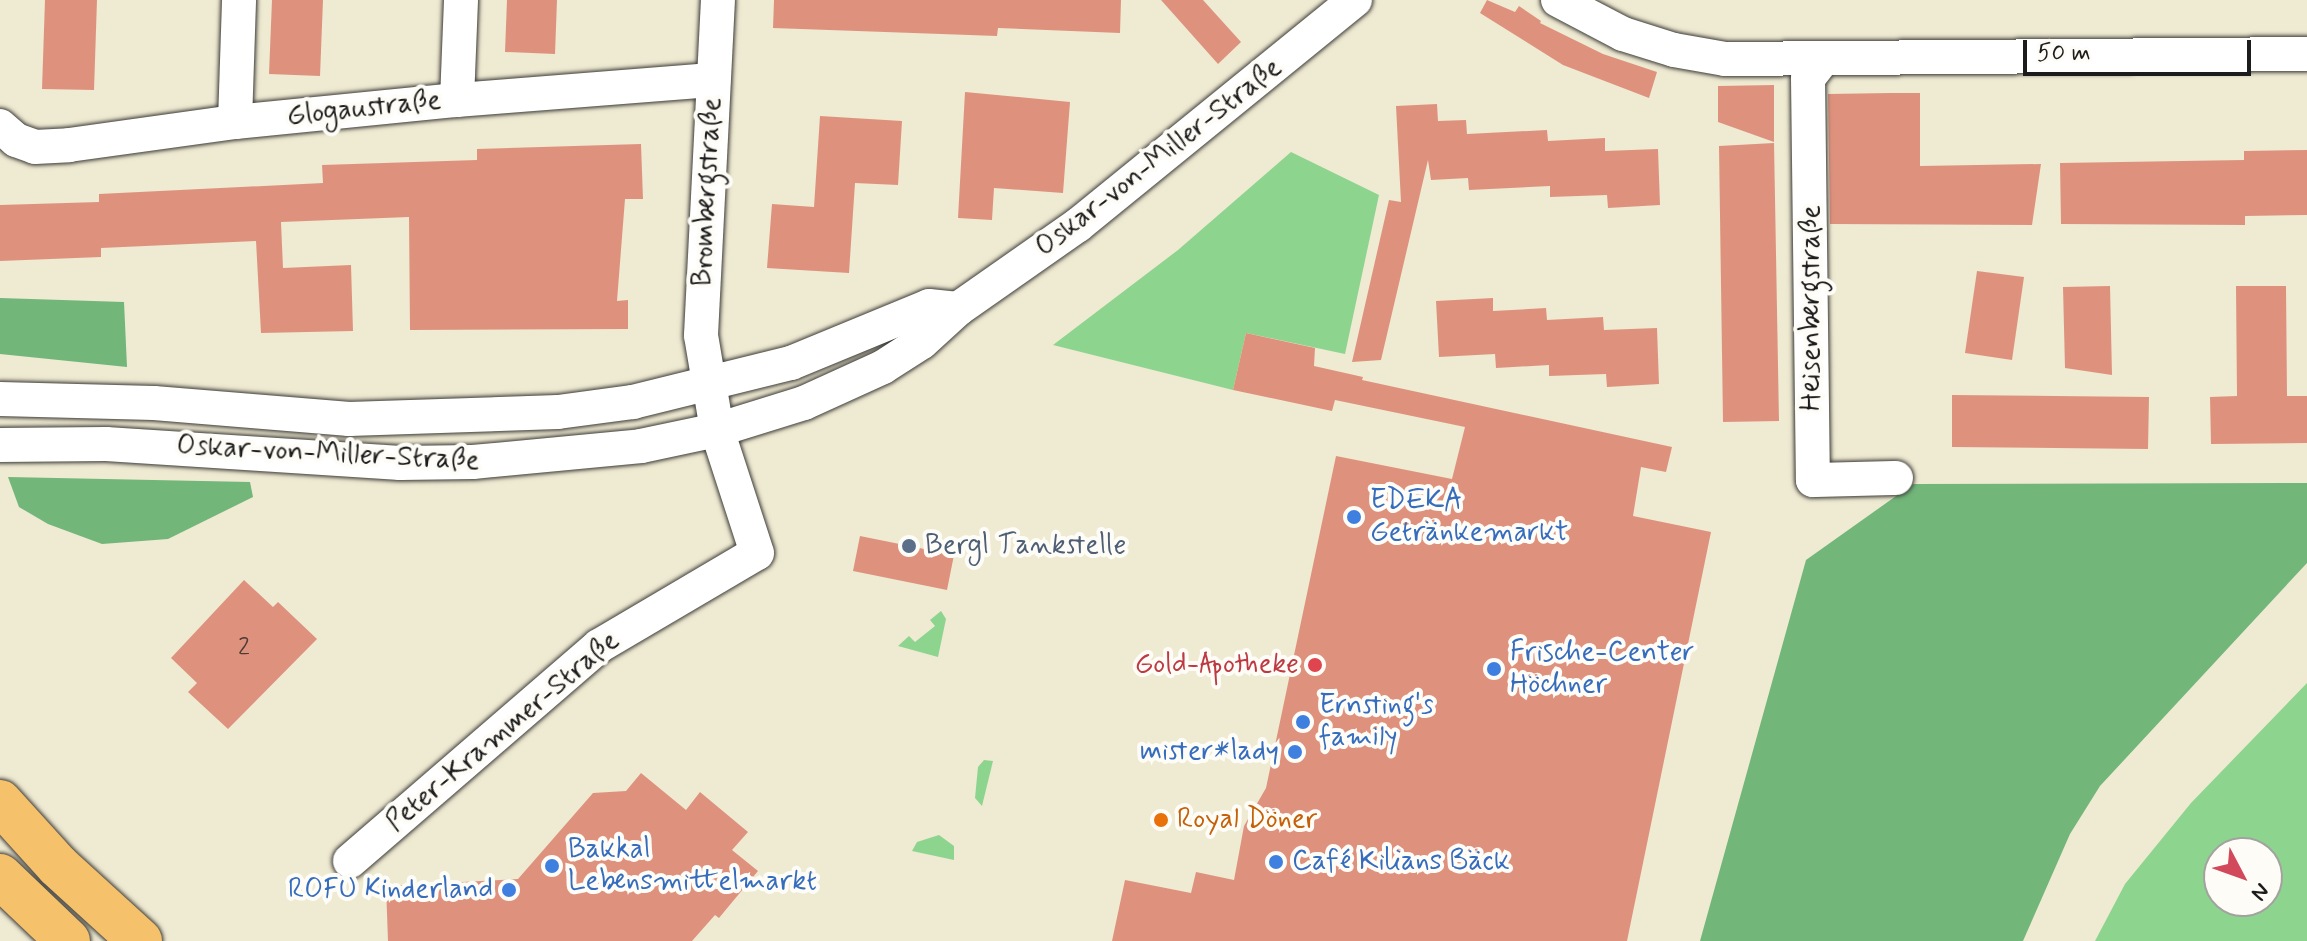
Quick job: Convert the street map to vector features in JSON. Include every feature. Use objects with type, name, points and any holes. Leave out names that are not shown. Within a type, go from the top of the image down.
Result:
[{"type":"main road","points":[[0,802],[58,866],[140,941]]},
{"type":"main road","points":[[0,876],[68,941]]},
{"type":"street","points":[[235,122],[239,0]]},
{"type":"street","points":[[457,100],[461,0]]},
{"type":"street","name":"Brombergstraße","points":[[708,384],[701,335],[718,0]]},
{"type":"street","name":"Oskar-von-Miller-Straße","points":[[0,445],[106,444],[400,463],[473,462],[641,446],[717,430],[804,403],[883,367],[922,342],[958,309],[1078,225],[1355,0]]},
{"type":"street","points":[[1558,0],[1623,34],[1674,50],[1725,59],[2307,54]]},
{"type":"street","name":"Heisenbergstraße","points":[[1823,59],[1808,78],[1813,480],[1896,478]]},
{"type":"street","name":"Glogaustraße","points":[[8,133],[35,147],[69,145],[235,122],[457,100],[713,80]]},
{"type":"street","name":"Oskar-von-Miller-Straße","points":[[0,399],[154,403],[349,419],[476,417],[603,406],[791,363],[929,306],[958,309]]},
{"type":"street","name":"Peter-Krammer-Straße","points":[[350,861],[599,646],[757,553],[717,430],[708,384]]},
{"type":"green space","points":[[1291,152],[1379,195],[1345,354],[1246,333],[1233,390],[1053,345],[1178,250]]},
{"type":"green space","points":[[0,298],[124,302],[127,367],[0,354]]},
{"type":"green space","points":[[8,477],[250,482],[253,497],[168,539],[102,544],[48,524],[19,507]]},
{"type":"green space","points":[[2307,483],[2307,563],[2100,786],[2070,834],[2023,941],[1700,941],[1806,560],[1913,484]]},
{"type":"green space","points":[[941,611],[946,619],[938,657],[898,646],[909,636],[915,642],[935,626],[930,620]]},
{"type":"green space","points":[[2307,683],[2307,941],[2095,941],[2125,884],[2191,803]]},
{"type":"green space","points":[[984,760],[993,761],[982,806],[975,798],[978,767]]},
{"type":"green space","points":[[939,835],[954,846],[954,860],[912,851],[917,842]]},
{"type":"building","points":[[45,0],[97,0],[94,90],[42,89]]},
{"type":"building","points":[[272,0],[323,0],[320,76],[269,74]]},
{"type":"building","points":[[507,0],[557,0],[555,54],[505,52]]},
{"type":"building","points":[[774,0],[1121,0],[1120,33],[998,28],[997,36],[773,28]]},
{"type":"building","points":[[1161,0],[1203,0],[1241,42],[1218,64]]},
{"type":"building","points":[[1487,0],[1515,12],[1519,6],[1540,23],[1603,54],[1657,72],[1649,98],[1563,65],[1480,13]]},
{"type":"building","points":[[1774,85],[1774,142],[1718,122],[1718,86]]},
{"type":"building","points":[[965,92],[1070,102],[1063,193],[994,188],[992,220],[958,218]]},
{"type":"building","points":[[1920,93],[1920,166],[2041,164],[2032,225],[1830,224],[1828,94]]},
{"type":"building","points":[[1437,104],[1438,121],[1466,120],[1467,134],[1547,130],[1548,141],[1605,138],[1605,151],[1658,149],[1660,205],[1608,208],[1607,195],[1550,197],[1550,186],[1469,190],[1468,178],[1431,180],[1428,160],[1381,360],[1352,362],[1389,200],[1401,202],[1396,106]]},
{"type":"building","points":[[820,116],[902,121],[898,185],[855,183],[849,273],[767,268],[772,204],[814,207]]},
{"type":"building","points":[[1774,143],[1779,421],[1723,422],[1719,146]]},
{"type":"building","points":[[641,144],[643,199],[625,199],[617,301],[628,300],[628,329],[410,330],[409,217],[281,222],[283,268],[351,265],[353,331],[261,333],[256,241],[101,248],[101,257],[0,261],[0,205],[99,202],[99,194],[323,183],[322,165],[477,160],[477,149]]},
{"type":"building","points":[[2307,150],[2307,215],[2245,216],[2245,225],[2061,224],[2060,163],[2244,160],[2244,151]]},
{"type":"building","points":[[1977,271],[2024,277],[2012,360],[1965,353]]},
{"type":"building","points":[[2110,286],[2112,375],[2065,368],[2063,287]]},
{"type":"building","points":[[2236,286],[2286,286],[2287,396],[2307,396],[2307,443],[2211,444],[2210,397],[2237,396]]},
{"type":"building","points":[[1493,298],[1493,311],[1546,308],[1547,320],[1603,317],[1604,330],[1657,328],[1659,384],[1607,387],[1606,374],[1549,376],[1549,365],[1496,368],[1495,354],[1439,357],[1436,301]]},
{"type":"building","name":"Frische-Center Höchner","points":[[1246,333],[1315,348],[1314,366],[1363,377],[1362,380],[1672,447],[1666,472],[1641,467],[1633,516],[1711,532],[1627,941],[1112,941],[1125,880],[1191,893],[1196,872],[1234,880],[1244,826],[1266,788],[1336,456],[1452,479],[1465,427],[1335,400],[1332,411],[1233,390]]},
{"type":"building","points":[[1952,395],[2149,397],[2148,449],[1952,447]]},
{"type":"building","points":[[860,536],[954,555],[947,590],[853,571]]},
{"type":"building","points":[[244,580],[273,607],[278,602],[317,639],[228,729],[188,692],[197,683],[171,658]]},
{"type":"building","points":[[641,773],[686,810],[700,792],[748,832],[732,850],[758,871],[719,918],[715,915],[692,941],[388,941],[386,886],[518,879],[593,793],[626,791]]},
{"type":"place","name":"EDEKA Getränkemarkt","points":[[1354,517]]},
{"type":"place","name":"Bergl Tankstelle","points":[[909,546]]},
{"type":"place","name":"Gold-Apotheke","points":[[1315,665]]},
{"type":"place","name":"Frische-Center Höchner","points":[[1494,669]]},
{"type":"place","name":"Ernsting's family","points":[[1303,722]]},
{"type":"place","name":"mister*lady","points":[[1295,752]]},
{"type":"place","name":"Royal Döner","points":[[1161,820]]},
{"type":"place","name":"Café Kilians Bäck","points":[[1276,862]]},
{"type":"place","name":"Bakkal Lebensmittelmarkt","points":[[552,866]]},
{"type":"place","name":"ROFU Kinderland","points":[[509,890]]}]
